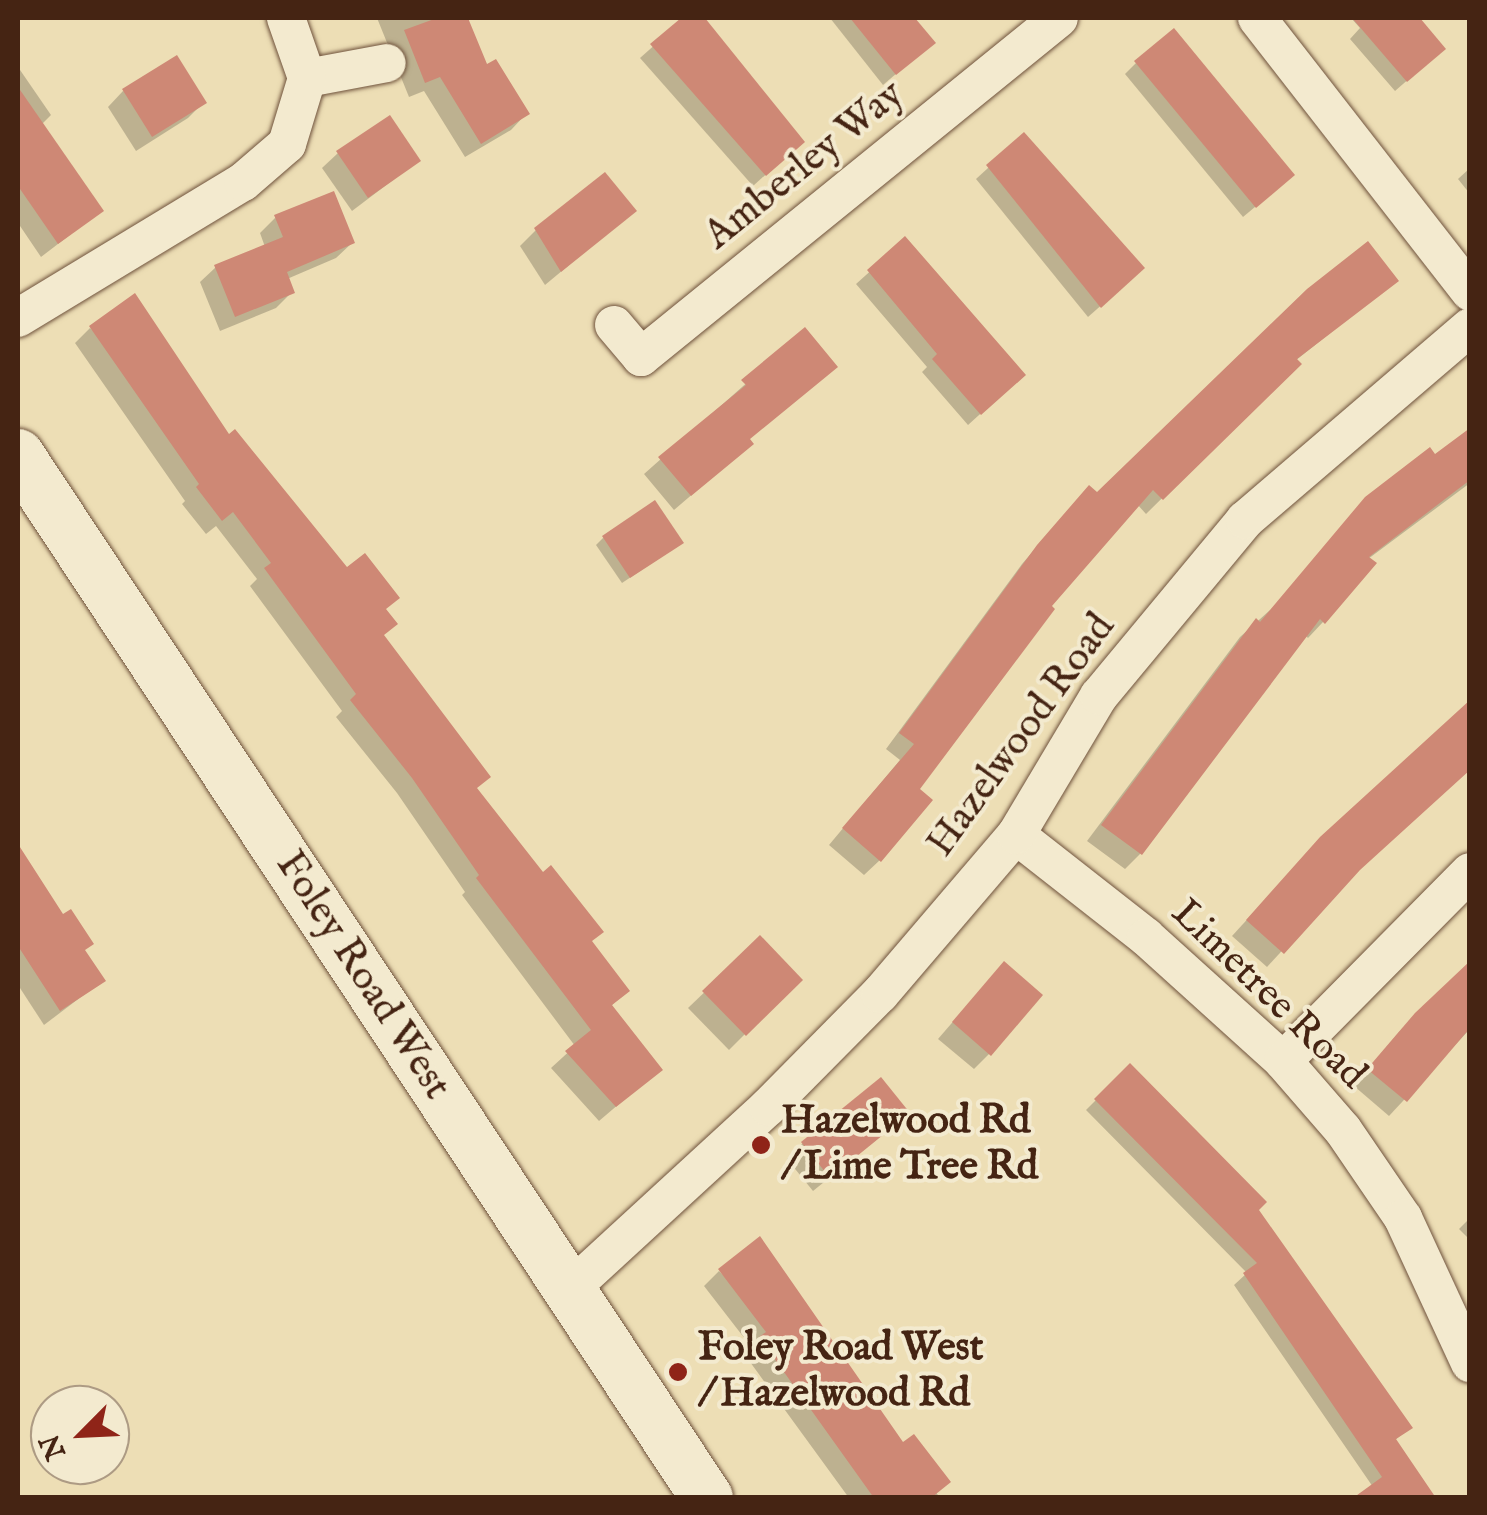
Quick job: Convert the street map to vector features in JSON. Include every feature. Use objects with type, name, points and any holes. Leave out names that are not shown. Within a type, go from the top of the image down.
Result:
[{"type":"main road","name":"Foley Road West","points":[[18,454],[707,1498]]},
{"type":"street","points":[[18,318],[244,182],[287,144],[306,78],[286,18]]},
{"type":"street","name":"Amberley Way","points":[[614,325],[641,357],[1059,18]]},
{"type":"street","points":[[1257,18],[1470,292]]},
{"type":"street","points":[[306,78],[387,63]]},
{"type":"street","name":"Hazelwood Road","points":[[569,1290],[768,1107],[880,994],[1016,835],[1099,696],[1245,520],[1470,327]]},
{"type":"street","name":"Limetree Road","points":[[1016,835],[1146,937],[1282,1061],[1343,1130],[1402,1218],[1470,1363]]},
{"type":"street","points":[[1282,1061],[1470,872]]},
{"type":"building","points":[[437,18],[468,18],[487,64],[496,59],[530,114],[481,144],[440,77],[425,83],[404,30]]},
{"type":"building","points":[[681,18],[705,18],[805,142],[766,176],[650,44]]},
{"type":"building","points":[[850,18],[915,18],[936,43],[896,75]]},
{"type":"building","points":[[1352,18],[1420,18],[1446,49],[1407,82]]},
{"type":"building","points":[[1174,28],[1295,175],[1256,208],[1134,61]]},
{"type":"building","points":[[177,55],[207,103],[152,137],[122,89]]},
{"type":"building","points":[[18,87],[104,211],[58,244],[18,186]]},
{"type":"building","points":[[390,115],[421,161],[368,198],[336,151]]},
{"type":"building","points":[[1024,132],[1145,268],[1101,308],[986,165]]},
{"type":"building","points":[[605,172],[637,211],[561,272],[534,228]]},
{"type":"building","points":[[334,191],[355,243],[287,272],[295,293],[235,317],[214,265],[283,237],[274,215]]},
{"type":"building","points":[[905,236],[1026,375],[981,415],[932,359],[937,354],[867,270]]},
{"type":"building","points":[[1368,241],[1399,281],[1297,359],[1302,364],[1163,500],[1153,490],[1052,606],[1055,609],[920,789],[933,800],[881,862],[842,828],[914,744],[899,733],[1037,545],[1089,485],[1097,492],[1307,289]]},
{"type":"building","points":[[135,293],[229,434],[235,429],[347,567],[365,553],[400,598],[386,609],[398,624],[384,635],[491,777],[477,788],[543,872],[551,865],[604,932],[592,941],[630,991],[612,1005],[663,1070],[616,1107],[565,1051],[591,1030],[476,878],[479,875],[412,778],[350,700],[356,694],[264,568],[271,563],[233,512],[222,521],[89,326]]},
{"type":"building","points":[[805,327],[838,367],[750,439],[754,444],[691,496],[658,457],[746,385],[741,380]]},
{"type":"building","points":[[1470,428],[1470,480],[1369,557],[1377,563],[1325,624],[1320,619],[1142,855],[1101,825],[1256,618],[1260,622],[1365,497],[1430,447],[1435,454]]},
{"type":"building","points":[[655,500],[684,543],[630,578],[602,536]]},
{"type":"building","points":[[1470,700],[1470,770],[1360,870],[1284,954],[1246,920],[1320,837]]},
{"type":"building","points":[[18,844],[63,914],[71,909],[94,944],[85,950],[106,981],[60,1011],[18,946]]},
{"type":"building","points":[[760,935],[803,980],[746,1036],[702,991]]},
{"type":"building","points":[[1004,961],[1043,995],[991,1056],[952,1022]]},
{"type":"building","points":[[1470,961],[1470,1028],[1407,1102],[1367,1069],[1415,1013]]},
{"type":"building","points":[[1130,1063],[1267,1202],[1259,1210],[1413,1428],[1396,1439],[1436,1498],[1353,1498],[1382,1477],[1243,1273],[1257,1263],[1094,1099]]},
{"type":"building","points":[[881,1077],[910,1113],[830,1178],[801,1142]]},
{"type":"building","points":[[760,1236],[903,1442],[914,1434],[951,1482],[931,1498],[874,1498],[759,1337],[766,1332],[718,1269]]},
{"type":"place","name":"Hazelwood Rd / Lime Tree Rd","points":[[761,1145]]},
{"type":"place","name":"Foley Road West / Hazelwood Rd","points":[[678,1372]]}]
